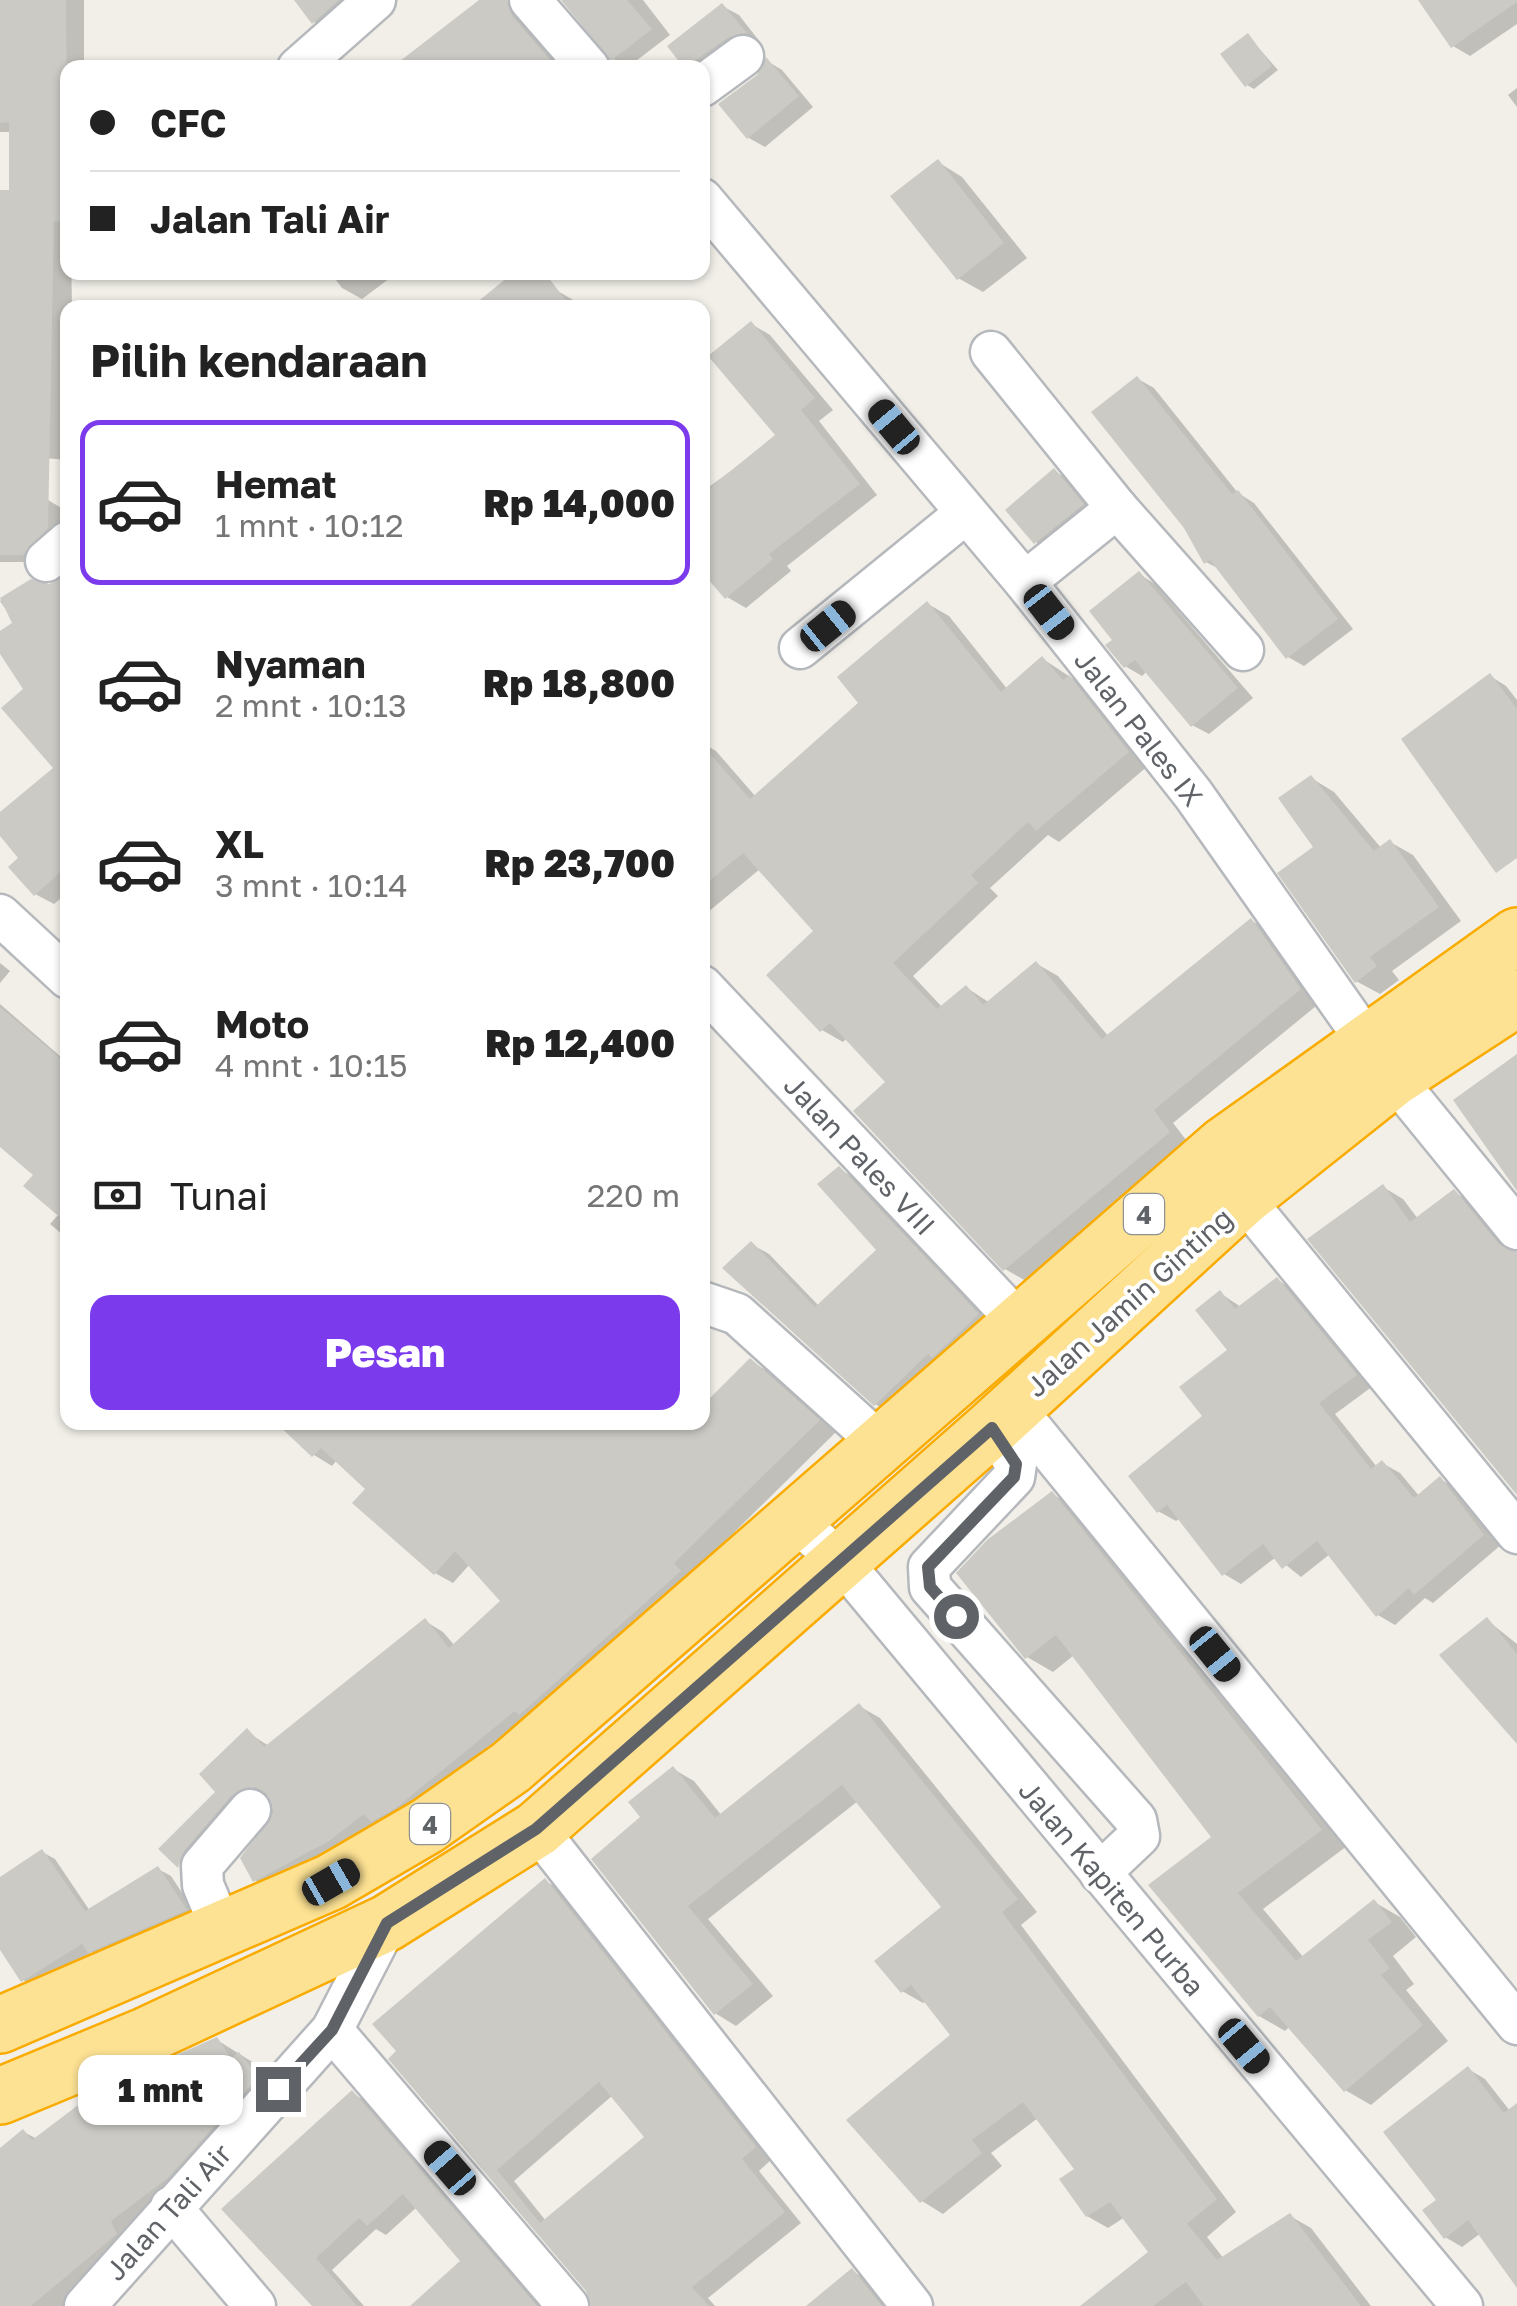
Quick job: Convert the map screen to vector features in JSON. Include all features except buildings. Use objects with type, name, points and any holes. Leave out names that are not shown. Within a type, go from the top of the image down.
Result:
[{"type":"highway","name":"Jalan Jamin Ginting","points":[[0,2096],[145,2036],[387,1923],[536,1829],[1003,1417],[1243,1198],[1380,1059],[1517,936]]},
{"type":"highway","name":"Jalan Jamin Ginting","points":[[0,2025],[223,1933],[331,1882],[427,1826],[511,1767],[1223,1146],[1380,1059],[1516,1001]]},
{"type":"street","points":[[307,60],[375,0]]},
{"type":"street","points":[[530,0],[582,60]]},
{"type":"street","points":[[710,80],[744,56]]},
{"type":"street","name":"Jalan Pales IX","points":[[710,209],[1025,582],[1193,794],[1380,1059],[1517,1230]]},
{"type":"street","points":[[990,352],[1117,508],[1242,650]]},
{"type":"street","points":[[1025,582],[1117,508]]},
{"type":"street","points":[[800,648],[966,513]]},
{"type":"street","points":[[0,915],[60,971]]},
{"type":"street","name":"Jalan Pales VIII","points":[[710,995],[1018,1322]]},
{"type":"street","points":[[1243,1198],[1517,1534]]},
{"type":"street","points":[[710,1305],[737,1314],[881,1444]]},
{"type":"street","points":[[1003,1417],[1016,1464],[1014,1477],[928,1567],[930,1587],[1136,1820],[1138,1836],[1100,1873]]},
{"type":"street","points":[[1003,1417],[1517,2024]]},
{"type":"street","name":"Jalan Kapiten Purba","points":[[795,1521],[842,1561],[1462,2306]]},
{"type":"street","points":[[223,1933],[203,1885],[202,1866],[250,1810]]},
{"type":"street","points":[[536,1829],[912,2306]]},
{"type":"street","name":"Jalan Tali Air","points":[[85,2306],[332,2030],[387,1923]]},
{"type":"street","points":[[332,2030],[568,2306]]},
{"type":"street","points":[[171,2207],[255,2306]]},
{"type":"route","points":[[278,2089],[332,2030],[387,1923],[536,1829],[992,1428],[1016,1464],[1014,1477],[928,1567],[930,1587],[956,1616]]}]
